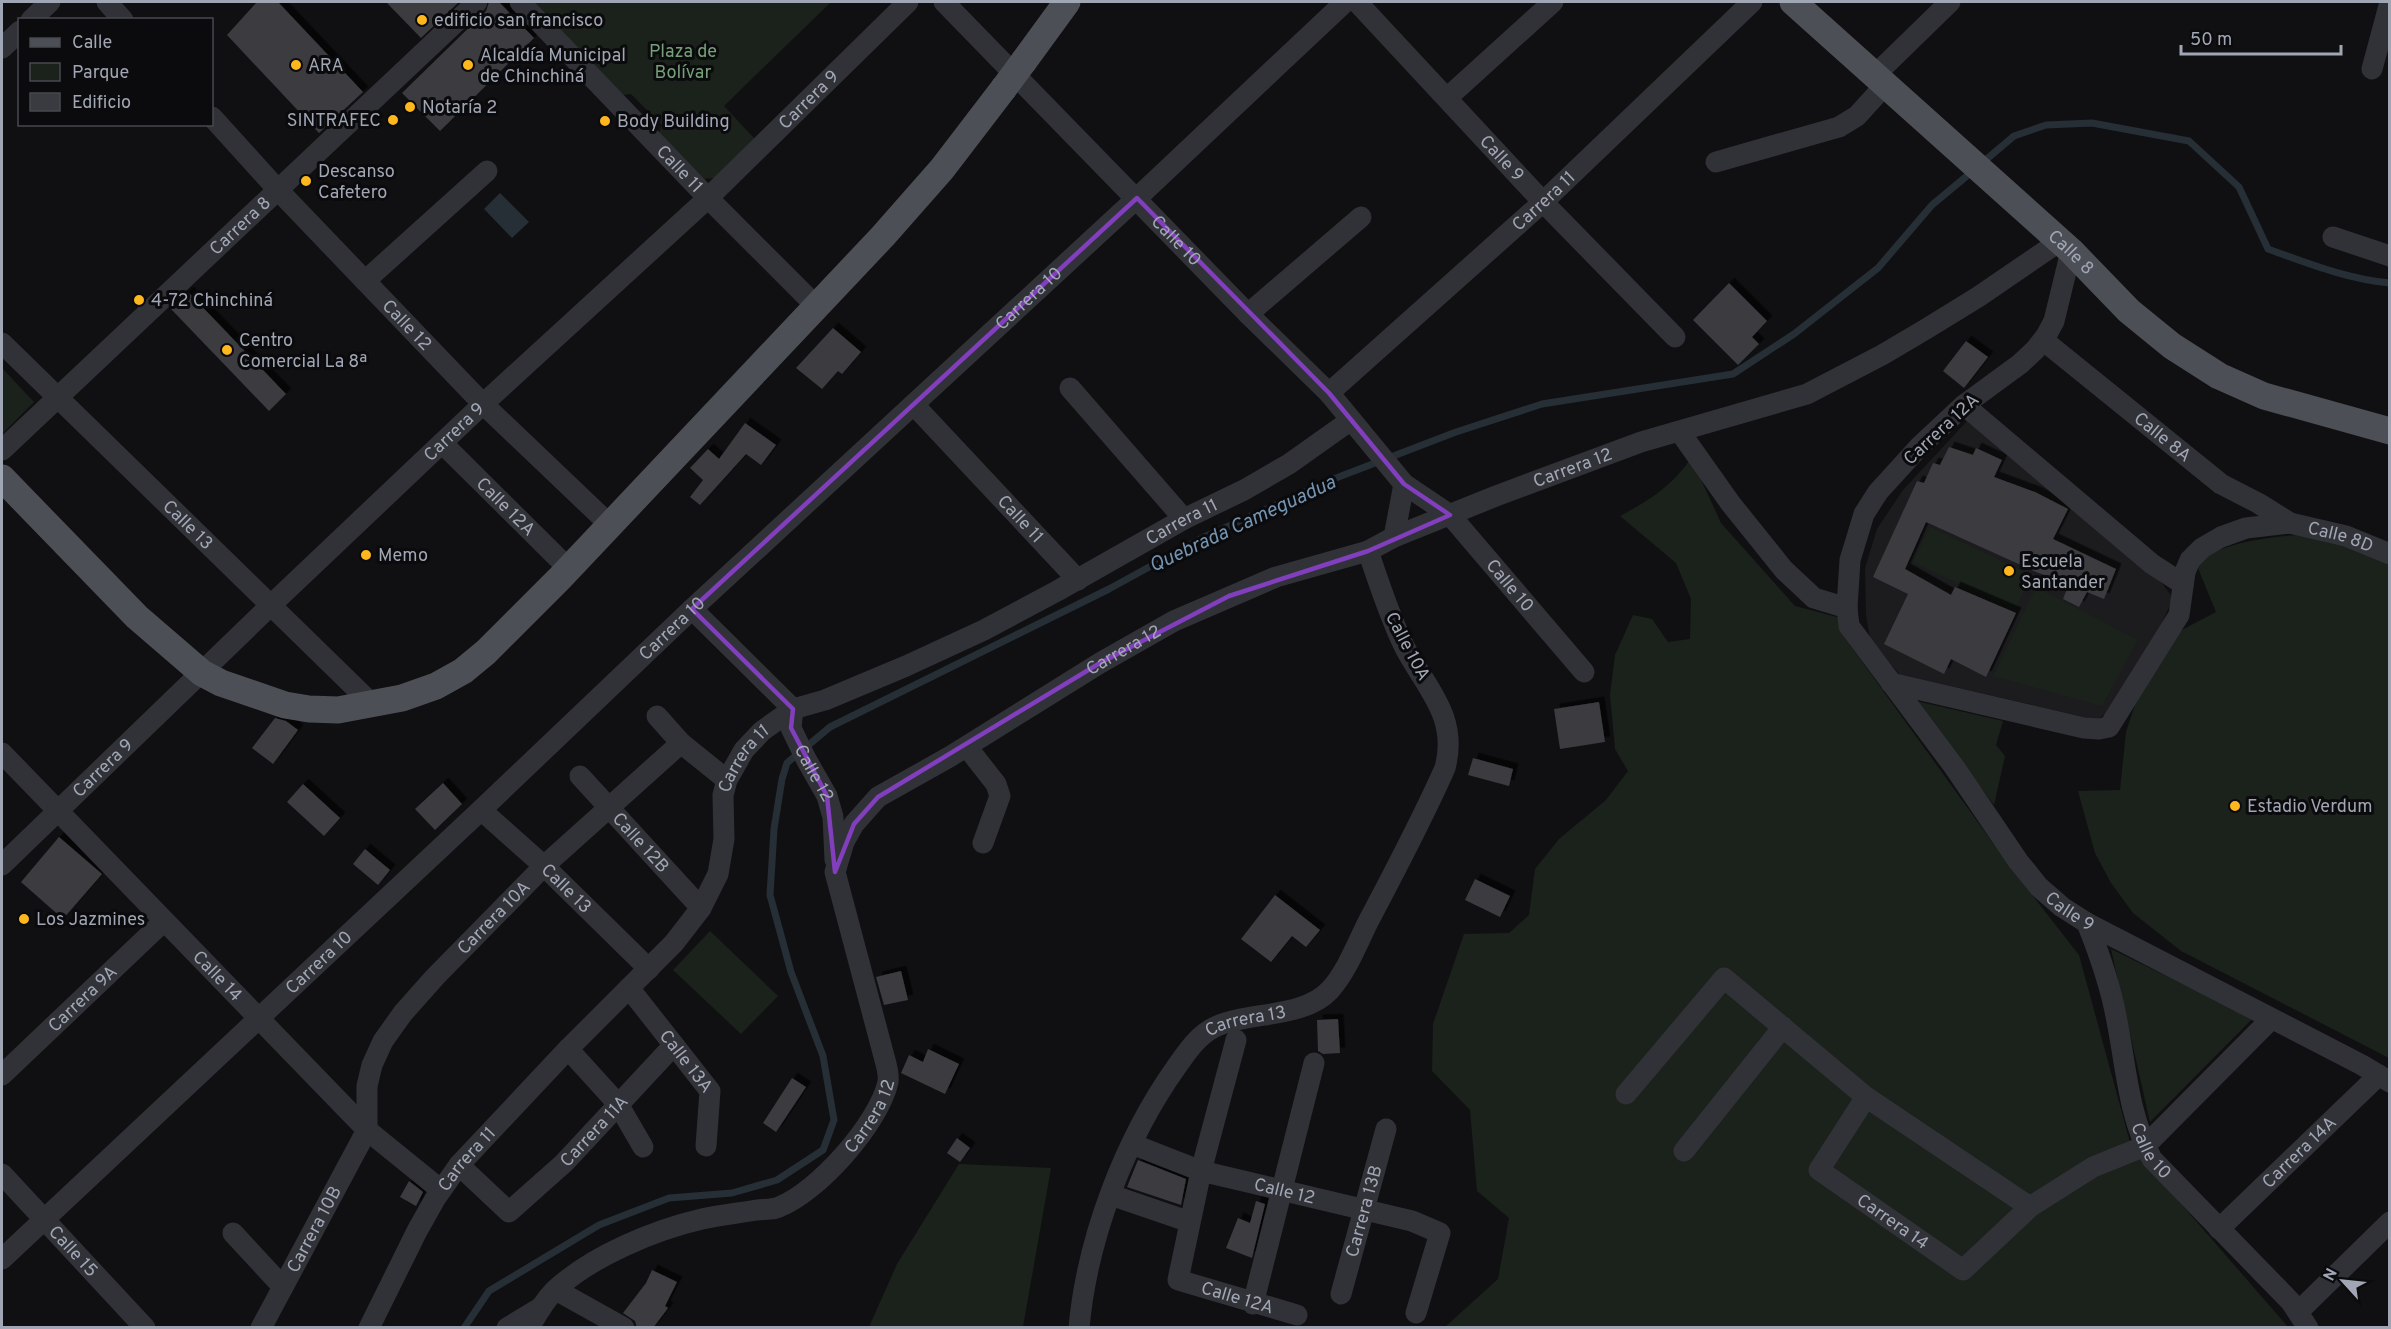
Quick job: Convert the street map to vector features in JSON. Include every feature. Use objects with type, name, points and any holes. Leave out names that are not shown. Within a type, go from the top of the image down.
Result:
[{"type":"main road","points":[[2,478],[137,617],[202,673],[245,693],[285,705],[338,710],[402,698],[436,686],[463,671],[486,652],[569,569],[817,307],[942,169],[1067,2]]},
{"type":"main road","name":"Calle 8","points":[[1793,2],[2065,246],[2129,311],[2172,346],[2219,376],[2264,396],[2390,431]]},
{"type":"street","points":[[33,18],[50,2]]},
{"type":"street","points":[[107,2],[121,18]]},
{"type":"street","name":"Carrera 8","points":[[2,450],[477,2]]},
{"type":"street","name":"Calle 11","points":[[520,2],[708,198],[817,307]]},
{"type":"street","name":"Carrera 9","points":[[2,865],[483,404],[708,198],[908,2]]},
{"type":"street","name":"Calle 10","points":[[944,2],[1248,314],[1329,393],[1398,477],[1450,516],[1584,672]]},
{"type":"street","name":"Carrera 10","points":[[2,1259],[693,609],[1345,2]]},
{"type":"street","name":"Calle 9","points":[[1357,2],[1543,202],[1675,337]]},
{"type":"street","points":[[1447,99],[1553,2]]},
{"type":"street","name":"Carrera 11","points":[[1329,393],[1543,202],[1752,2]]},
{"type":"street","points":[[1716,162],[1839,127],[1857,116],[1881,80],[1950,2]]},
{"type":"street","points":[[2372,69],[2386,38],[2390,2]]},
{"type":"street","points":[[2,48],[18,33]]},
{"type":"street","name":"Calle 12","points":[[213,118],[278,190],[483,404],[610,525]]},
{"type":"street","points":[[365,281],[487,171]]},
{"type":"street","points":[[1248,314],[1361,217]]},
{"type":"street","points":[[2333,237],[2390,256]]},
{"type":"street","name":"Carrera 12A","points":[[1848,617],[1850,560],[1864,514],[1878,492],[1919,447],[1964,405],[2020,363],[2043,340],[2054,321],[2065,246]]},
{"type":"street","name":"Carrera 12","points":[[529,1328],[540,1308],[556,1290],[584,1268],[661,1230],[702,1219],[779,1207],[816,1181],[851,1148],[875,1116],[888,1079],[887,1069],[835,872],[844,842],[854,824],[878,797],[966,747],[1100,663],[1174,621],[1276,577],[1368,551],[1394,537],[1641,442],[1779,403],[1816,389],[1926,329],[2065,246]]},
{"type":"street","name":"Calle 8A","points":[[2043,340],[2221,484],[2290,523]]},
{"type":"street","name":"Calle 13","points":[[2,343],[373,705]]},
{"type":"street","points":[[1070,388],[1184,519]]},
{"type":"street","name":"Calle 11","points":[[914,405],[1078,580]]},
{"type":"street","points":[[1964,405],[2152,564],[2183,584]]},
{"type":"street","name":"Carrera 11","points":[[369,1328],[417,1231],[459,1165],[568,1049],[674,943],[701,908],[718,874],[724,838],[723,795],[727,780],[744,750],[762,731],[792,719],[825,699],[906,666],[984,630],[1078,580],[1184,519],[1244,490],[1289,464],[1351,420]]},
{"type":"street","points":[[1680,432],[1731,504],[1785,570],[1814,598],[1848,617]]},
{"type":"street","name":"Calle 12A","points":[[442,443],[569,569]]},
{"type":"street","points":[[1394,537],[1398,477]]},
{"type":"street","points":[[1891,683],[2084,728],[2109,727],[2179,615],[2185,572],[2190,560],[2202,548],[2246,528],[2290,523]]},
{"type":"street","name":"Calle 8D","points":[[2290,523],[2346,536],[2390,554]]},
{"type":"street","name":"Calle 10A","points":[[1368,551],[1387,608],[1405,648],[1435,695],[1450,741]]},
{"type":"street","name":"Calle 12","points":[[693,609],[792,719],[806,759],[827,796],[832,817],[835,872]]},
{"type":"street","name":"Calle 9","points":[[1848,617],[1891,683],[1955,768],[2018,861],[2039,887],[2062,907],[2087,923],[2384,1078]]},
{"type":"street","points":[[657,717],[681,743],[727,780]]},
{"type":"street","name":"Carrera 13","points":[[1079,1328],[1089,1267],[1111,1195],[1149,1108],[1189,1049],[1214,1027],[1296,1008],[1316,1000],[1329,991],[1340,975],[1432,797],[1445,768],[1450,741]]},
{"type":"street","name":"Carrera 10A","points":[[368,1130],[367,1086],[372,1065],[383,1041],[403,1013],[435,977],[544,866],[681,743]]},
{"type":"street","points":[[966,747],[996,784],[1000,796],[982,843]]},
{"type":"street","name":"Calle 14","points":[[2,753],[368,1130],[441,1190]]},
{"type":"street","name":"Calle 12B","points":[[580,776],[701,908]]},
{"type":"street","name":"Calle 13","points":[[481,810],[544,866],[649,969]]},
{"type":"street","name":"Carrera 9A","points":[[2,1075],[164,921]]},
{"type":"street","name":"Calle 10","points":[[2087,923],[2103,966],[2116,1014],[2140,1138],[2152,1159],[2291,1302],[2303,1320]]},
{"type":"street","points":[[1626,1094],[1724,978],[1866,1097],[2030,1207]]},
{"type":"street","name":"Calle 13A","points":[[629,988],[710,1091],[706,1146]]},
{"type":"street","name":"Carrera 14","points":[[1866,1097],[1819,1170],[1963,1270],[2030,1207],[2093,1167],[2145,1146],[2271,1019]]},
{"type":"street","points":[[1684,1151],[1783,1027]]},
{"type":"street","name":"Carrera 13","points":[[1178,1280],[1201,1171],[1236,1040]]},
{"type":"street","name":"Carrera 11A","points":[[459,1165],[509,1212],[564,1162],[674,1046]]},
{"type":"street","points":[[568,1049],[618,1104],[643,1147]]},
{"type":"street","points":[[1253,1304],[1314,1063]]},
{"type":"street","name":"Carrera 14A","points":[[2219,1229],[2384,1078]]},
{"type":"street","name":"Carrera 13B","points":[[1341,1294],[1386,1129]]},
{"type":"street","name":"Carrera 10B","points":[[261,1328],[368,1130]]},
{"type":"street","name":"Calle 12","points":[[1132,1144],[1201,1171],[1412,1221],[1440,1233],[1416,1312]]},
{"type":"street","name":"Calle 15","points":[[2,1174],[145,1328]]},
{"type":"street","points":[[1111,1195],[1190,1222]]},
{"type":"street","points":[[2303,1320],[2390,1222]]},
{"type":"street","points":[[233,1233],[283,1287]]},
{"type":"street","name":"Calle 12A","points":[[1178,1280],[1253,1304],[1297,1315]]},
{"type":"street","points":[[556,1290],[624,1328]]},
{"type":"street","name":"Carrera 12","points":[[507,1328],[540,1308]]},
{"type":"highlighted area","points":[[1137,198],[1329,393],[1404,484],[1450,515],[1368,551],[1229,596],[1100,663],[878,797],[854,824],[835,872],[827,796],[791,728],[793,709],[692,609]]},
{"type":"shaded area","points":[[500,193],[529,222],[512,238],[484,209]]},
{"type":"shaded area","name":"Escuela Santander","points":[[1968,420],[2155,574],[2173,598],[2162,623],[2108,712],[2097,720],[1899,674],[1870,639],[1866,614],[1865,568],[1877,529],[1903,490]]},
{"type":"green space","name":"Plaza de Bolívar","points":[[522,2],[831,2],[724,106],[754,138],[752,144],[715,178],[702,179],[657,138],[662,125],[631,94],[615,96]]},
{"type":"green space","points":[[2,368],[34,402],[2,434]]},
{"type":"green space","points":[[1691,458],[1721,523],[1795,606],[1837,617],[1845,638],[2011,868],[2079,955],[2131,1146],[2288,1327],[1445,1327],[1498,1279],[1509,1218],[1477,1191],[1470,1110],[1432,1071],[1433,1024],[1464,934],[1509,933],[1529,915],[1535,869],[1559,839],[1606,800],[1628,771],[1615,749],[1610,695],[1615,655],[1633,615],[1652,619],[1668,642],[1690,639],[1691,599],[1676,563],[1620,516],[1660,492]]},
{"type":"green space","points":[[1930,527],[2031,575],[2015,610],[1913,562]]},
{"type":"green space","name":"Estadio Verdum","points":[[2297,535],[2326,538],[2389,562],[2389,1058],[2181,951],[2133,913],[2111,883],[2095,853],[2078,791],[2120,790],[2126,732],[2135,705],[2148,678],[2180,631],[2216,612],[2195,561],[2244,542]]},
{"type":"green space","points":[[2036,587],[2138,640],[2102,706],[1993,676]]},
{"type":"green space","points":[[1916,701],[2003,721],[1996,745],[2005,756],[1994,805]]},
{"type":"green space","points":[[710,931],[778,996],[741,1034],[673,970]]},
{"type":"green space","points":[[2111,949],[2253,1018],[2150,1122]]},
{"type":"green space","points":[[959,1164],[1051,1168],[1023,1327],[869,1327],[897,1264]]},
{"type":"building","name":"ARA","points":[[257,2],[278,2],[363,92],[319,133],[227,35]]},
{"type":"building","name":"edificio san francisco","points":[[386,2],[459,2],[421,38]]},
{"type":"building","name":"Alcaldía Municipal de Chinchiná","points":[[489,2],[499,2],[534,38],[440,131],[402,93],[486,11]]},
{"type":"building","points":[[1729,283],[1767,321],[1752,337],[1759,344],[1738,365],[1693,320]]},
{"type":"building","name":"Centro Comercial La 8ª","points":[[188,292],[286,394],[269,411],[171,309]]},
{"type":"building","points":[[833,328],[861,352],[842,374],[838,371],[822,389],[796,368]]},
{"type":"building","points":[[1966,341],[1988,357],[1964,388],[1943,371]]},
{"type":"building","points":[[745,423],[776,445],[761,465],[746,454],[700,505],[690,497],[703,480],[690,468],[708,449],[719,459]]},
{"type":"building","points":[[1949,447],[1973,455],[1976,448],[2002,460],[1994,477],[2035,492],[2068,509],[2053,539],[2116,569],[2104,599],[2087,592],[2079,607],[2063,599],[2069,584],[2036,572],[1926,522],[1905,569],[1951,595],[1955,587],[2016,613],[1986,677],[1951,659],[1944,674],[1884,644],[1908,594],[1873,577],[1917,481],[1924,483],[1933,463],[1940,465]]},
{"type":"building","points":[[1599,702],[1605,742],[1560,749],[1554,709]]},
{"type":"building","points":[[275,718],[286,721],[298,730],[273,764],[252,748]]},
{"type":"building","points":[[1473,758],[1513,769],[1509,786],[1468,775]]},
{"type":"building","points":[[443,783],[462,804],[435,830],[415,809]]},
{"type":"building","points":[[303,784],[340,818],[324,836],[287,802]]},
{"type":"building","points":[[59,837],[102,874],[63,919],[21,882]]},
{"type":"building","points":[[365,849],[390,870],[378,885],[353,864]]},
{"type":"building","points":[[1475,879],[1510,896],[1500,917],[1465,900]]},
{"type":"building","points":[[1275,895],[1320,930],[1306,947],[1292,936],[1271,962],[1241,939]]},
{"type":"building","points":[[901,971],[908,1000],[884,1005],[876,977]]},
{"type":"building","points":[[1338,1019],[1340,1053],[1323,1054],[1318,1051],[1317,1020]]},
{"type":"building","points":[[928,1049],[959,1064],[945,1094],[901,1073],[909,1055],[923,1062]]},
{"type":"building","points":[[792,1078],[806,1087],[776,1132],[763,1123]]},
{"type":"building","points":[[957,1138],[970,1148],[960,1162],[947,1153]]},
{"type":"building","points":[[1138,1160],[1186,1179],[1181,1205],[1127,1187]]},
{"type":"building","points":[[409,1181],[423,1192],[416,1206],[400,1197]]},
{"type":"building","points":[[1256,1201],[1265,1204],[1252,1258],[1226,1248],[1238,1218],[1250,1223]]},
{"type":"building","points":[[652,1270],[677,1282],[665,1306],[668,1308],[653,1328],[637,1328],[635,1321],[623,1313],[646,1283]]},
{"type":"waterway","name":"Quebrada Cameguadua","points":[[1982,163],[2014,136],[2046,125],[2092,123],[2189,141],[2239,187],[2268,249],[2343,274],[2390,283]]},
{"type":"waterway","name":"Quebrada Cameguadua","points":[[464,1328],[489,1291],[599,1225],[669,1198],[732,1193],[777,1180],[823,1150],[834,1120],[823,1056],[791,972],[770,895],[774,829],[782,779],[787,763],[830,727],[1109,589],[1202,538],[1336,478],[1456,432],[1542,404],[1733,374],[1794,334],[1878,268],[1932,205],[1974,170]]},
{"type":"place","name":"edificio san francisco","points":[[422,20]]},
{"type":"place","name":"ARA","points":[[296,65]]},
{"type":"place","name":"Alcaldía Municipal de Chinchiná","points":[[468,65]]},
{"type":"place","name":"Notaría 2","points":[[410,107]]},
{"type":"place","name":"SINTRAFEC","points":[[393,120]]},
{"type":"place","name":"Body Building","points":[[605,121]]},
{"type":"place","name":"Descanso Cafetero","points":[[306,181]]},
{"type":"place","name":"4-72 Chinchiná","points":[[139,300]]},
{"type":"place","name":"Centro Comercial La 8ª","points":[[227,350]]},
{"type":"place","name":"Memo","points":[[366,555]]},
{"type":"place","name":"Escuela Santander","points":[[2009,571]]},
{"type":"place","name":"Estadio Verdum","points":[[2235,806]]},
{"type":"place","name":"Los Jazmines","points":[[24,919]]}]
